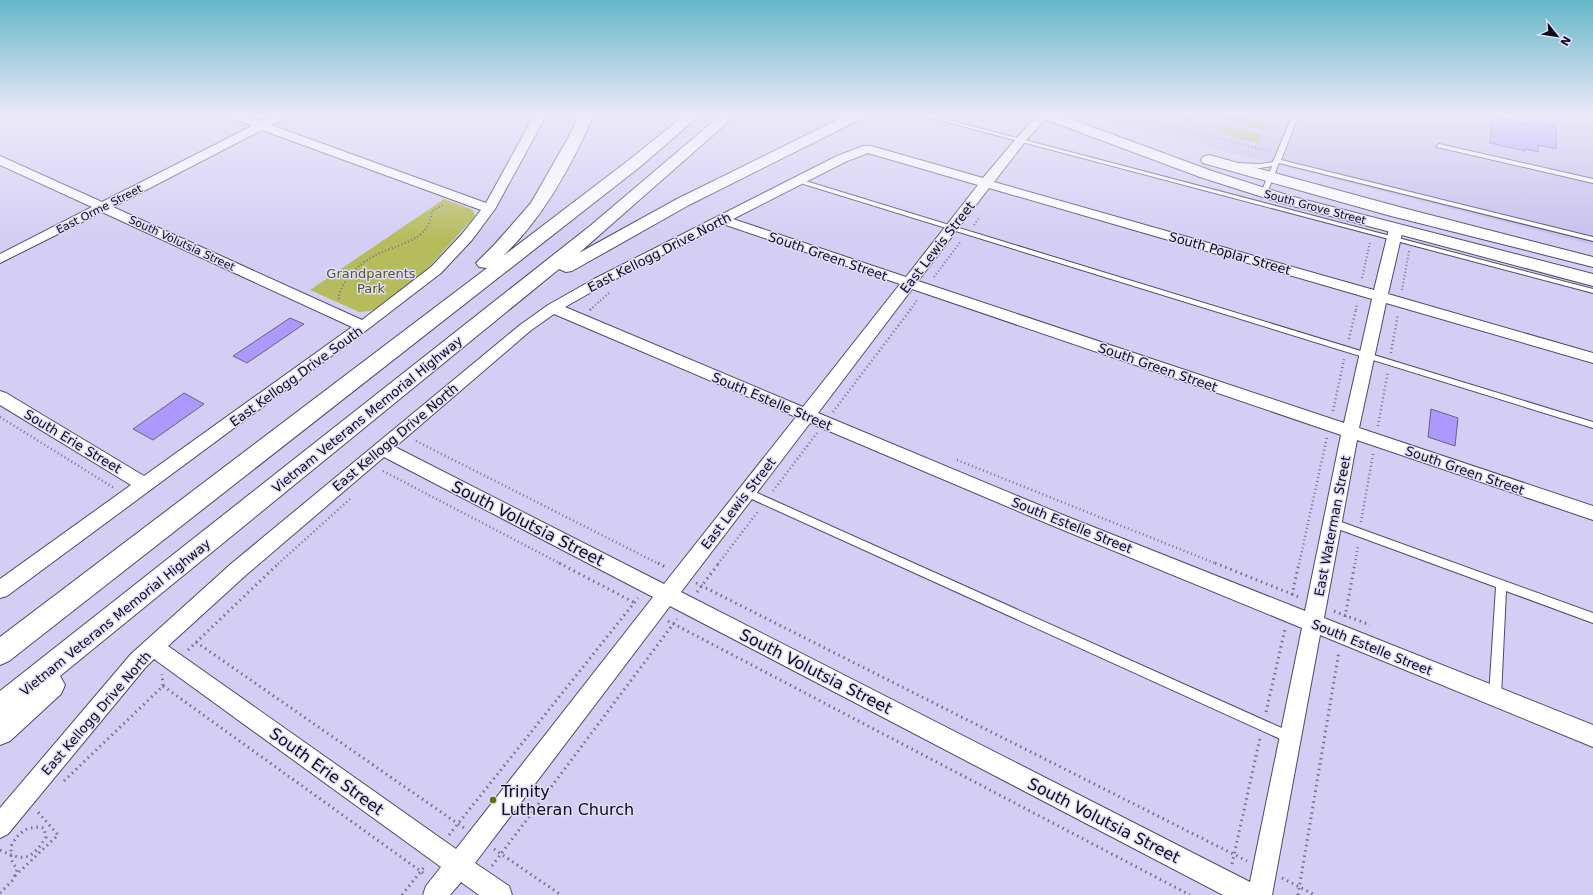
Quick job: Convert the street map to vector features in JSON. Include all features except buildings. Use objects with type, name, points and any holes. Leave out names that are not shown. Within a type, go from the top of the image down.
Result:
[{"type":"main road","points":[[389,352],[502,248],[538,205],[566,156]]},
{"type":"main road","points":[[635,163],[642,156]]},
{"type":"main road","points":[[0,653],[644,156]]},
{"type":"main road","name":"Vietnam Veterans Memorial Highway","points":[[0,708],[596,230],[682,156]]},
{"type":"main road","points":[[467,334],[560,270],[683,202],[776,156]]},
{"type":"main road","name":"South Grove Street","points":[[1155,156],[1264,193],[1395,234],[1593,280]]},
{"type":"main road","name":"South Grove Street","points":[[1198,156],[1224,164],[1275,167],[1593,262]]},
{"type":"main road","points":[[0,731],[188,558]]},
{"type":"street","name":"East Orme Street","points":[[0,260],[202,156]]},
{"type":"street","points":[[345,156],[489,209]]},
{"type":"street","name":"East Kellogg Drive South","points":[[0,590],[363,326],[436,270],[468,237],[489,209],[518,156]]},
{"type":"street","name":"East Kellogg Drive North","points":[[0,826],[138,661],[239,569],[525,328],[553,308],[653,254],[850,156]]},
{"type":"street","name":"South Poplar Street","points":[[891,156],[1593,358]]},
{"type":"street","name":"East Lewis Street","points":[[438,891],[479,838],[644,608],[658,590],[682,576],[1008,156]]},
{"type":"street","name":"South Volutsia Street","points":[[0,160],[363,326]]},
{"type":"street","name":"South Green Street","points":[[723,220],[908,284],[1593,513]]},
{"type":"street","name":"East Waterman Street","points":[[1260,895],[1318,604],[1350,432],[1395,234]]},
{"type":"street","name":"South Estelle Street","points":[[553,308],[811,409],[1057,520],[1593,736]]},
{"type":"street","name":"South Erie Street","points":[[0,396],[145,485]]},
{"type":"street","name":"South Volutsia Street","points":[[382,448],[1249,895]]},
{"type":"street","name":"South Erie Street","points":[[153,647],[500,895]]},
{"type":"lane","points":[[1080,156],[1395,234],[1593,291]]},
{"type":"lane","points":[[1264,193],[1279,156]]},
{"type":"lane","points":[[1482,156],[1593,181]]},
{"type":"lane","points":[[1275,167],[1593,239]]},
{"type":"lane","points":[[799,181],[1593,425]]},
{"type":"lane","points":[[746,492],[1291,738]]},
{"type":"lane","points":[[1333,523],[1593,618]]},
{"type":"lane","points":[[1495,696],[1501,585]]},
{"type":"path","points":[[343,301],[338,298],[341,288],[358,266],[373,256],[414,240],[426,230],[430,224],[432,211],[445,204]]},
{"type":"path","points":[[1228,884],[1371,238]]},
{"type":"path","points":[[588,312],[595,315]]},
{"type":"path","points":[[811,409],[841,414]]},
{"type":"path","points":[[0,417],[120,492]]},
{"type":"path","points":[[416,441],[1316,895]]},
{"type":"path","points":[[952,458],[1374,627]]},
{"type":"path","points":[[383,471],[1190,895]]},
{"type":"path","points":[[402,895],[458,824],[644,608],[658,590],[663,566]]},
{"type":"path","points":[[196,642],[561,895]]},
{"type":"path","points":[[163,686],[421,871],[438,891]]},
{"type":"path","points":[[0,850],[14,858],[26,859],[40,849],[46,837],[44,828],[33,826],[17,835],[11,846],[11,859],[17,870],[13,880],[0,893]]},
{"type":"shaded area","points":[[1243,156],[1593,156],[1593,245]]},
{"type":"green space","name":"Grandparents Park","points":[[444,199],[473,210],[475,216],[428,268],[382,306],[370,311],[359,312],[310,290]]},
{"type":"place","name":"Trinity Lutheran Church","points":[[493,800]]}]
